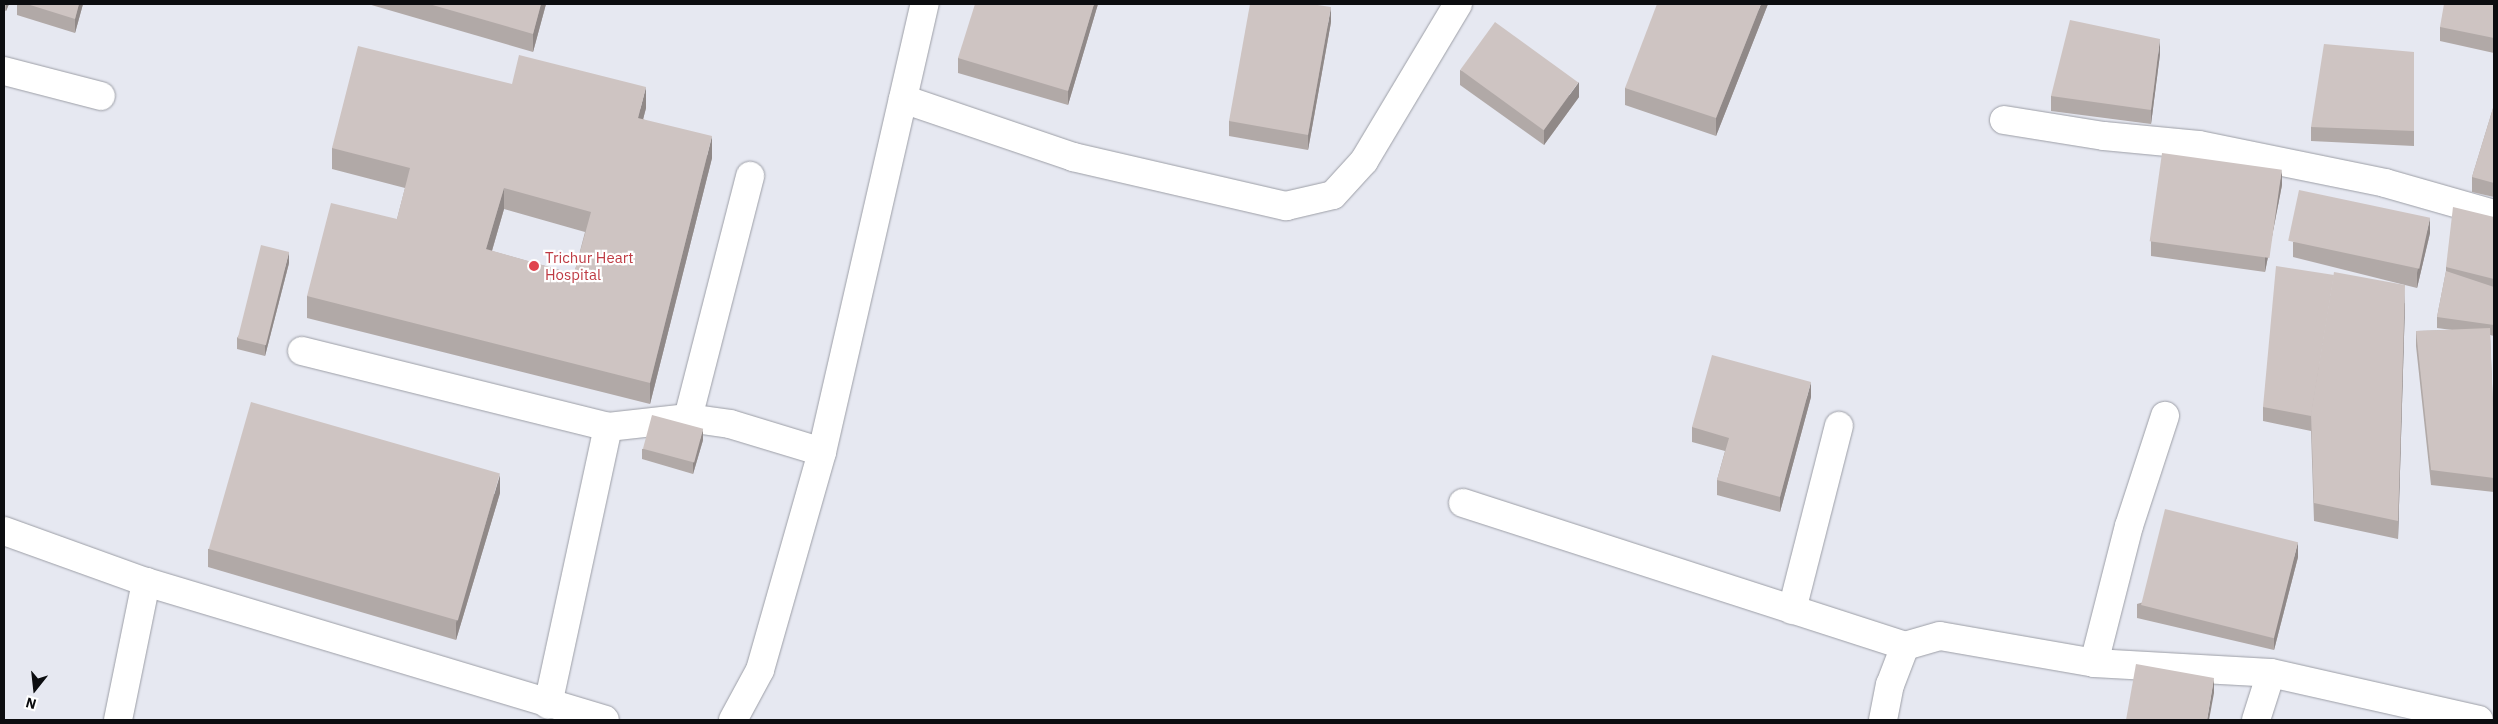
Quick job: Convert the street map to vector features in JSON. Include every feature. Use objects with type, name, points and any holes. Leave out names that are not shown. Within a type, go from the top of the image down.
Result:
[{"type":"street","points":[[902,99],[1073,157],[1286,206],[1333,195],[1364,161],[1458,4]]},
{"type":"street","points":[[733,720],[760,670],[822,452],[902,99],[918,6]]},
{"type":"street","points":[[4,71],[101,96]]},
{"type":"street","points":[[2004,120],[2104,136],[2199,145],[2385,183],[2494,214]]},
{"type":"street","points":[[688,418],[750,176]]},
{"type":"street","points":[[302,351],[608,427],[688,418],[730,424],[822,452]]},
{"type":"street","points":[[2094,663],[2129,526],[2165,416]]},
{"type":"street","points":[[1792,610],[1839,426]]},
{"type":"street","points":[[548,705],[608,427]]},
{"type":"street","points":[[1463,503],[1904,646],[1940,636],[2094,663],[2271,673],[2479,720]]},
{"type":"street","points":[[4,531],[146,582],[548,705],[605,720]]},
{"type":"street","points":[[118,720],[146,582]]},
{"type":"street","points":[[1883,720],[1890,685],[1904,646]]},
{"type":"street","points":[[2256,720],[2271,673]]},
{"type":"building","points":[[27,4],[79,4],[75,19]]},
{"type":"building","points":[[429,4],[541,4],[533,34]]},
{"type":"building","points":[[975,4],[1094,4],[1068,91],[958,58]]},
{"type":"building","points":[[1250,4],[1311,4],[1331,7],[1308,135],[1229,121]]},
{"type":"building","points":[[1657,4],[1761,4],[1716,118],[1625,88]]},
{"type":"building","points":[[2444,4],[2494,4],[2494,38],[2440,27]]},
{"type":"building","points":[[2070,20],[2160,39],[2151,110],[2051,96]]},
{"type":"building","points":[[1495,22],[1578,83],[1544,130],[1460,70]]},
{"type":"building","points":[[2324,44],[2414,52],[2414,131],[2311,127]]},
{"type":"building","points":[[358,46],[512,84],[519,55],[646,87],[638,118],[712,136],[650,383],[307,296],[331,203],[397,219],[410,168],[332,148]],"holes":[[[504,188],[591,212],[574,274],[486,249]]]},
{"type":"building","points":[[2494,105],[2494,183],[2472,177]]},
{"type":"building","points":[[2162,153],[2282,170],[2269,258],[2150,241]]},
{"type":"building","points":[[2299,190],[2430,218],[2419,269],[2288,241]]},
{"type":"building","points":[[2453,207],[2494,217],[2494,279],[2446,267]]},
{"type":"building","points":[[261,245],[289,252],[266,345],[238,338]]},
{"type":"building","points":[[2276,266],[2334,275],[2311,416],[2263,407]]},
{"type":"building","points":[[2446,271],[2494,287],[2494,325],[2437,317]]},
{"type":"building","points":[[2334,272],[2405,285],[2398,521],[2314,503],[2311,413]]},
{"type":"building","points":[[2490,328],[2494,478],[2431,470],[2416,331]]},
{"type":"building","points":[[1712,355],[1811,382],[1780,497],[1717,480],[1729,438],[1692,427]]},
{"type":"building","points":[[251,402],[500,473],[458,620],[209,549]]},
{"type":"building","points":[[652,415],[703,429],[694,463],[643,449]]},
{"type":"building","points":[[2165,509],[2298,542],[2274,638],[2141,605]]},
{"type":"building","points":[[2136,664],[2214,678],[2207,720],[2126,720]]},
{"type":"place","name":"Trichur Heart Hospital","points":[[534,266]]}]
